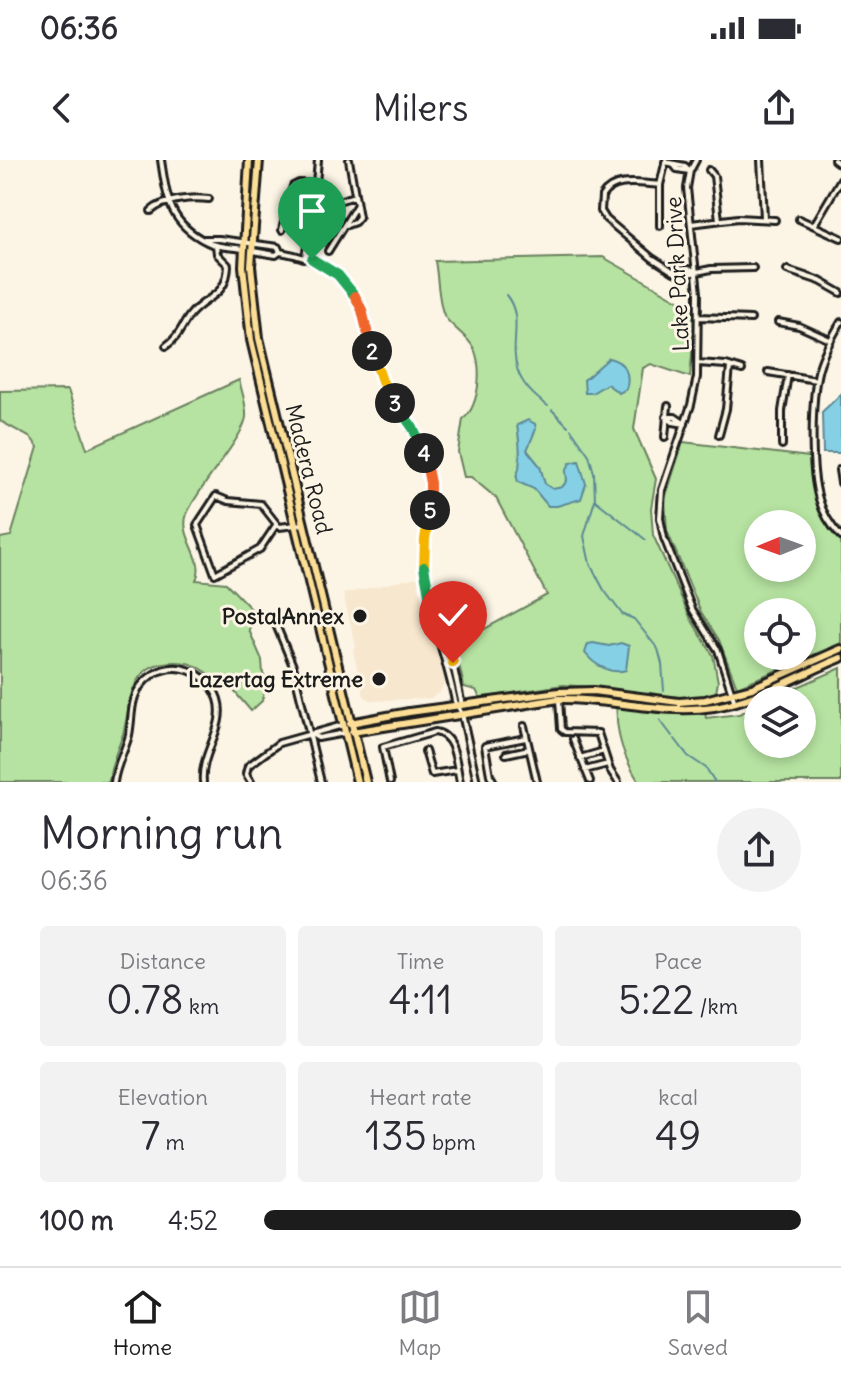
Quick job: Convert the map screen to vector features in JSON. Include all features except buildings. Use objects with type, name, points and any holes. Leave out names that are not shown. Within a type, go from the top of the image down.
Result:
[{"type":"main road","name":"Madera Road","points":[[249,160],[248,246],[259,338],[366,782]]},
{"type":"main road","name":"Madera Road","points":[[259,160],[244,292],[251,340],[357,782]]},
{"type":"main road","points":[[734,699],[841,649]]},
{"type":"main road","points":[[344,729],[352,723],[459,706],[559,695],[686,709],[734,699],[841,658]]},
{"type":"main road","points":[[344,729],[354,731],[462,714],[559,695]]},
{"type":"street","points":[[161,160],[169,202],[178,221],[194,235],[276,255],[280,252],[305,256],[329,268],[353,292],[362,310],[382,381],[413,428],[423,450],[431,496],[425,539],[425,569],[432,607],[448,641],[477,782]]},
{"type":"street","points":[[305,256],[318,160]]},
{"type":"street","points":[[328,251],[347,225],[358,219],[349,160]]},
{"type":"street","name":"Lake Park Drive","points":[[696,160],[690,171],[687,198],[696,271],[698,363],[685,424],[662,490],[661,527],[692,609],[718,650],[734,699]]},
{"type":"street","points":[[761,160],[764,218]]},
{"type":"street","points":[[834,160],[841,165]]},
{"type":"street","points":[[660,226],[660,185],[666,161],[677,169],[690,171]]},
{"type":"street","points":[[709,170],[714,176],[719,220]]},
{"type":"street","points":[[814,225],[841,179]]},
{"type":"street","points":[[282,230],[293,186],[299,183],[316,184]]},
{"type":"street","points":[[660,185],[628,183],[612,186],[602,196],[601,211],[606,219],[666,269],[678,273],[688,269],[753,268]]},
{"type":"street","points":[[309,240],[322,232],[331,203],[355,196]]},
{"type":"street","points":[[151,211],[169,202],[209,199]]},
{"type":"street","points":[[347,225],[349,214],[356,206]]},
{"type":"street","points":[[799,219],[841,238]]},
{"type":"street","points":[[691,224],[719,220],[775,220]]},
{"type":"street","points":[[166,346],[178,337],[190,315],[215,297],[226,281],[227,263],[217,254],[216,242]]},
{"type":"street","points":[[787,270],[820,281],[841,293]]},
{"type":"street","points":[[699,317],[751,319]]},
{"type":"street","points":[[778,322],[799,326],[830,340]]},
{"type":"street","points":[[841,322],[830,340],[816,380],[814,407],[815,484],[825,514],[841,537]]},
{"type":"street","points":[[698,363],[742,370]]},
{"type":"street","points":[[719,435],[726,409],[730,367]]},
{"type":"street","points":[[768,372],[816,380]]},
{"type":"street","points":[[782,445],[782,411],[788,375]]},
{"type":"street","points":[[665,437],[668,406]]},
{"type":"street","points":[[666,417],[677,418],[685,424]]},
{"type":"street","points":[[839,470],[841,483]]},
{"type":"street","points":[[276,525],[260,549],[215,574],[197,525],[216,496],[228,501],[261,504],[276,525],[286,528],[304,524]]},
{"type":"street","points":[[272,615],[293,666],[321,782]]},
{"type":"street","points":[[114,782],[137,692],[156,672],[176,668],[193,672],[206,680],[219,702],[219,719],[202,765],[203,782]]},
{"type":"street","points":[[559,695],[561,729],[565,732],[598,733],[611,774],[618,782]]},
{"type":"street","points":[[524,726],[537,782]]},
{"type":"street","points":[[251,782],[246,771],[250,764],[275,745],[312,736],[316,732],[344,729]]},
{"type":"street","points":[[390,782],[383,747],[439,732],[448,737],[460,782]]},
{"type":"street","points":[[494,782],[485,746],[526,738]]},
{"type":"street","points":[[573,739],[590,781]]},
{"type":"street","points":[[506,754],[529,749]]},
{"type":"street","points":[[425,751],[432,774],[457,770]]},
{"type":"street","points":[[579,758],[604,751]]},
{"type":"street","points":[[585,770],[608,764]]},
{"type":"shaded area","points":[[417,577],[445,682],[440,692],[431,698],[372,701],[364,696],[343,594]]},
{"type":"green space","points":[[603,257],[696,310],[690,377],[651,364],[643,368],[634,429],[656,479],[651,508],[653,535],[691,619],[713,655],[718,682],[716,692],[702,696],[706,718],[744,712],[744,758],[816,758],[816,686],[800,686],[841,668],[841,782],[639,782],[627,760],[620,737],[616,714],[618,689],[563,685],[480,698],[476,690],[464,687],[455,645],[547,595],[496,498],[471,477],[464,477],[458,452],[463,419],[469,413],[476,394],[478,361],[471,344],[443,312],[435,261]]},
{"type":"green space","points":[[239,380],[246,408],[243,426],[192,503],[185,523],[198,564],[196,580],[226,583],[255,613],[249,630],[267,680],[262,701],[251,711],[222,677],[219,686],[196,666],[184,662],[161,663],[149,668],[135,685],[109,782],[0,782],[0,538],[11,536],[38,447],[31,438],[0,421],[0,391],[68,390],[87,449]]},
{"type":"green space","points":[[683,442],[809,457],[819,509],[828,527],[841,542],[841,643],[816,654],[816,598],[744,598],[744,670],[777,670],[737,687],[719,640],[701,612],[667,531],[665,499]]},
{"type":"water","points":[[609,358],[625,369],[628,378],[626,389],[619,393],[607,384],[592,393],[585,393],[584,380]]},
{"type":"water","points":[[841,394],[841,453],[823,453],[822,412]]},
{"type":"water","points":[[528,420],[535,424],[536,429],[527,450],[540,466],[545,484],[553,489],[562,487],[567,481],[566,471],[570,463],[579,461],[586,484],[581,499],[548,506],[534,489],[518,482],[520,452],[517,425]]},
{"type":"water","points":[[588,644],[629,646],[626,670],[609,670],[593,661],[585,653]]},
{"type":"waterway","points":[[506,295],[516,320],[515,362],[520,376],[530,391],[548,406]]},
{"type":"waterway","points":[[552,410],[568,426]]},
{"type":"waterway","points":[[571,429],[589,455],[594,473],[595,500],[584,536],[590,564],[622,614],[634,619],[658,649],[664,691]]},
{"type":"waterway","points":[[595,500],[646,540]]},
{"type":"waterway","points":[[660,720],[672,736]]},
{"type":"waterway","points":[[675,739],[688,756],[706,768],[715,782]]},
{"type":"place","name":"PostalAnnex","points":[[360,616]]},
{"type":"place","name":"Lazertag Extreme","points":[[379,679]]},
{"type":"route","points":[[312,259],[338,275],[353,292],[362,310],[377,370],[423,450],[431,496],[424,552],[426,580],[432,607],[442,624],[453,663]]}]
